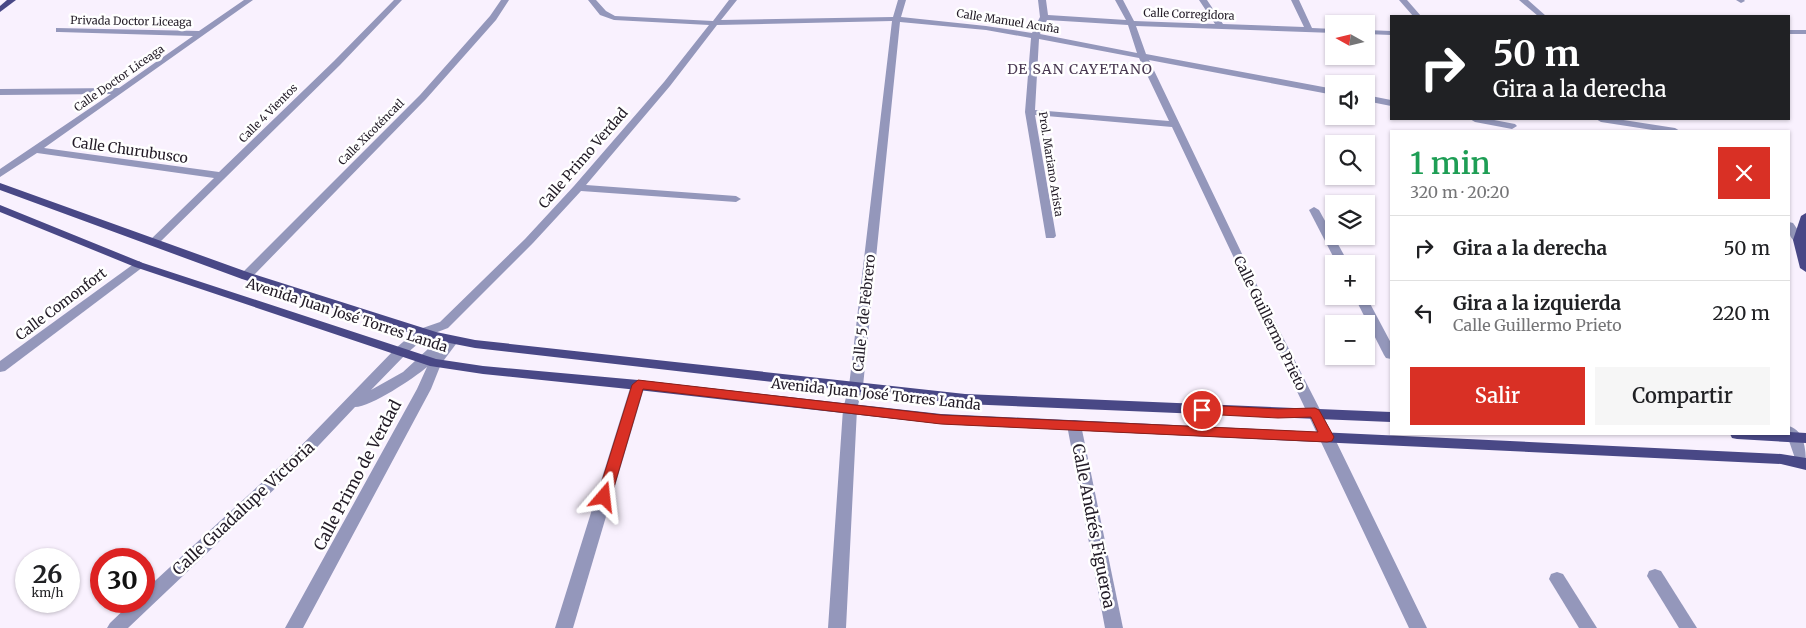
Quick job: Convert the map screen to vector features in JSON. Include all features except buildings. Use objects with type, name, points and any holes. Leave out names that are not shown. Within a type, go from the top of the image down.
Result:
[{"type":"main road","points":[[0,10],[12,0]]},
{"type":"main road","name":"Avenida Juan José Torres Landa","points":[[0,186],[246,276],[422,333],[447,334],[965,398],[1278,414],[1315,413],[1390,417]]},
{"type":"main road","name":"Avenida Juan José Torres Landa","points":[[0,208],[139,265],[431,361],[483,370],[638,385],[941,419],[1781,459],[1805,463]]},
{"type":"main road","points":[[1806,216],[1799,240],[1806,268]]},
{"type":"street","name":"Calle Doctor Liceaga","points":[[0,174],[249,0]]},
{"type":"street","name":"Calle 4 Vientos","points":[[154,242],[398,0]]},
{"type":"street","name":"Calle Xicoténcatl","points":[[246,276],[423,97],[494,18],[505,0]]},
{"type":"street","name":"Calle Manuel Acuña","points":[[592,0],[602,13],[614,18],[714,23],[896,18],[986,28],[1325,90]]},
{"type":"street","name":"Calle Primo Verdad","points":[[447,334],[668,84],[733,0]]},
{"type":"street","name":"Calle 5 de Febrero","points":[[837,628],[850,409],[856,386],[896,18],[902,0]]},
{"type":"street","points":[[1035,36],[1044,17],[1042,0]]},
{"type":"street","name":"Calle Guillermo Prieto","points":[[1119,0],[1127,12],[1129,23],[1143,57],[1262,308],[1327,437],[1418,628]]},
{"type":"street","points":[[1203,0],[1220,26]]},
{"type":"street","points":[[1295,0],[1309,30]]},
{"type":"street","points":[[1403,0],[1417,15]]},
{"type":"street","points":[[1523,0],[1541,15]]},
{"type":"street","name":"Calle Corregidora","points":[[1044,17],[1129,23],[1325,31]]},
{"type":"street","name":"Privada Doctor Liceaga","points":[[59,30],[202,34]]},
{"type":"street","points":[[1375,32],[1390,33]]},
{"type":"street","points":[[1790,32],[1806,32]]},
{"type":"street","name":"Prol. Mariano Arista","points":[[1035,36],[1030,112],[1050,236]]},
{"type":"street","points":[[0,92],[121,91]]},
{"type":"street","points":[[1375,100],[1390,103]]},
{"type":"street","points":[[1030,112],[1176,125]]},
{"type":"street","points":[[1481,120],[1512,125]]},
{"type":"street","points":[[1607,120],[1670,130]]},
{"type":"street","points":[[1664,120],[1675,130]]},
{"type":"street","name":"Calle Churubusco","points":[[35,150],[222,176]]},
{"type":"street","points":[[578,188],[736,199]]},
{"type":"street","points":[[1314,210],[1338,255]]},
{"type":"street","points":[[1790,226],[1799,240]]},
{"type":"street","name":"Calle Comonfort","points":[[0,368],[139,265]]},
{"type":"street","points":[[1365,305],[1390,353]]},
{"type":"street","name":"Calle Guadalupe Victoria","points":[[116,628],[299,457],[401,351],[422,333]]},
{"type":"street","name":"Calle Primo de Verdad","points":[[294,628],[424,389],[431,361],[447,334]]},
{"type":"street","name":"Calle Guadalupe Victoria","points":[[348,407],[391,386],[431,361]]},
{"type":"street","points":[[564,628],[638,385]]},
{"type":"street","name":"Calle Andrés Figueroa","points":[[1074,425],[1114,628]]},
{"type":"street","points":[[1796,435],[1805,463]]},
{"type":"street","points":[[1655,576],[1688,628]]},
{"type":"street","points":[[1557,579],[1588,628]]},
{"type":"district","name":"DE SAN CAYETANO","points":[[1080,69]]},
{"type":"route","points":[[604,497],[638,385],[941,419],[1327,437],[1315,413],[1278,414],[1202,410]]}]
